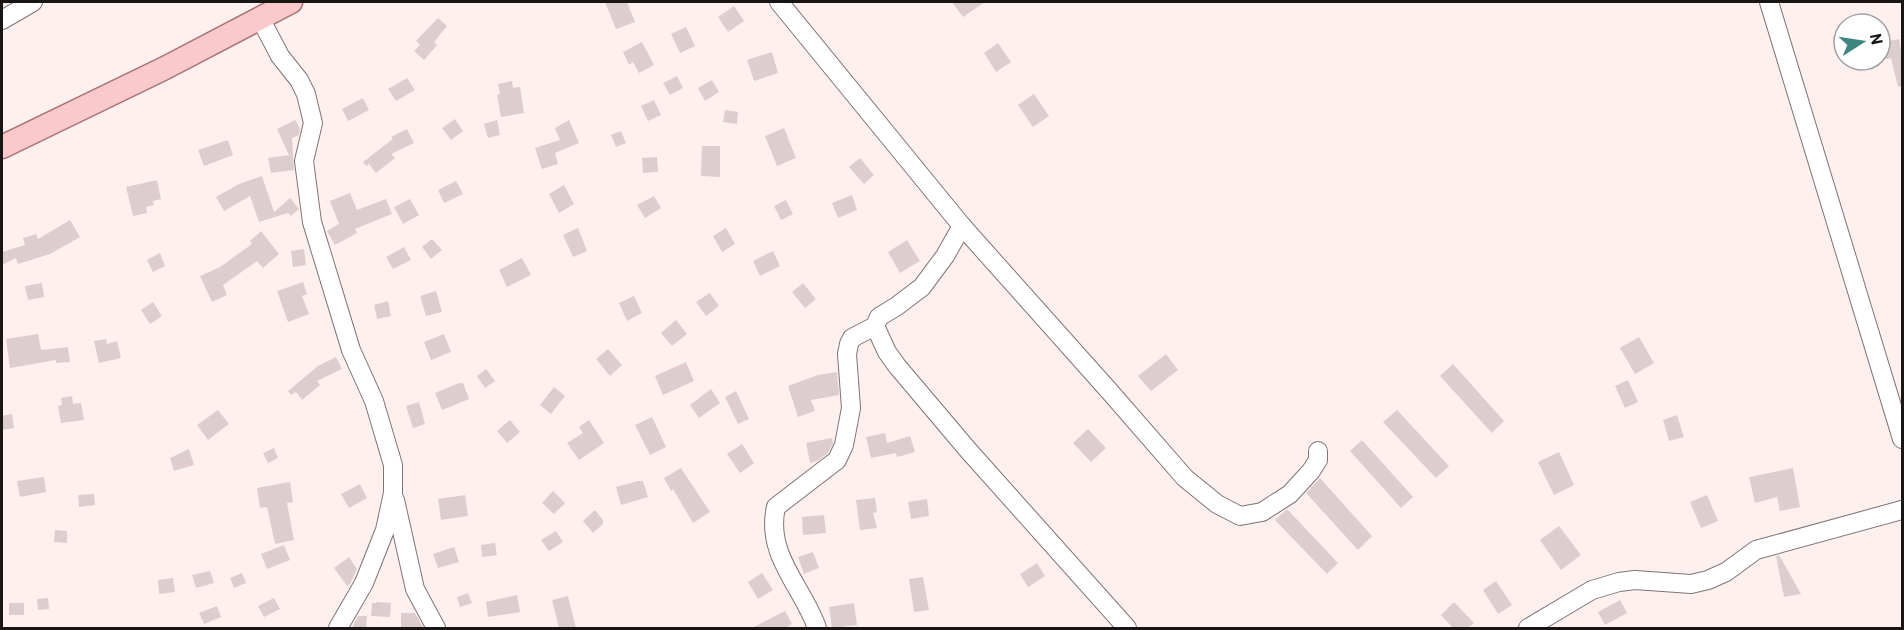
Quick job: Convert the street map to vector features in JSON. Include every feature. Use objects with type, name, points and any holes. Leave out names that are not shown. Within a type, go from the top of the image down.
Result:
[{"type":"main road","points":[[2,147],[165,68],[291,2]]},
{"type":"street","points":[[2,20],[33,2]]},
{"type":"street","points":[[779,2],[962,226],[1185,478],[1217,504],[1240,516],[1262,512],[1290,494],[1311,471],[1318,460],[1318,451]]},
{"type":"street","points":[[1769,2],[1902,439]]},
{"type":"street","points":[[260,18],[280,56],[300,80],[306,94],[313,123],[304,161],[312,222],[351,350],[374,402],[386,439],[393,465],[393,493],[415,589],[436,628]]},
{"type":"street","points":[[817,628],[797,585],[784,568],[775,535],[773,518],[776,507],[837,460],[844,445],[851,408],[847,354],[852,338],[875,326],[879,317],[922,286],[945,256],[962,226]]},
{"type":"street","points":[[875,326],[886,351],[897,366],[968,450],[1127,628]]},
{"type":"street","points":[[338,628],[364,584],[384,530],[393,493]]},
{"type":"street","points":[[1528,628],[1592,590],[1635,580],[1691,584],[1708,580],[1726,572],[1756,550],[1902,510]]},
{"type":"building","points":[[605,2],[627,2],[635,22],[616,29]]},
{"type":"building","points":[[952,2],[985,2],[963,17]]},
{"type":"building","points":[[734,6],[744,21],[728,32],[718,17]]},
{"type":"building","points":[[438,18],[447,26],[434,42],[437,45],[424,60],[414,51],[420,45],[416,41]]},
{"type":"building","points":[[686,27],[695,46],[680,53],[671,34]]},
{"type":"building","points":[[1899,39],[1902,56],[1902,86],[1898,87],[1892,62],[1892,40]]},
{"type":"building","points":[[642,42],[654,65],[639,73],[633,62],[629,65],[623,52]]},
{"type":"building","points":[[998,43],[1011,62],[996,72],[984,53]]},
{"type":"building","points":[[772,52],[778,73],[754,81],[747,60]]},
{"type":"building","points":[[677,76],[683,88],[670,95],[663,83]]},
{"type":"building","points":[[407,78],[415,90],[396,101],[388,89]]},
{"type":"building","points":[[712,80],[719,92],[705,101],[698,88]]},
{"type":"building","points":[[512,81],[513,88],[520,87],[524,113],[501,117],[497,95],[500,94],[498,84]]},
{"type":"building","points":[[1034,94],[1049,116],[1033,127],[1018,105]]},
{"type":"building","points":[[363,98],[369,110],[348,121],[342,109]]},
{"type":"building","points":[[654,100],[661,115],[648,121],[641,106]]},
{"type":"building","points":[[725,110],[738,112],[737,124],[723,122]]},
{"type":"building","points":[[455,119],[463,131],[451,140],[442,128]]},
{"type":"building","points":[[295,120],[300,129],[299,135],[292,138],[294,170],[271,173],[268,158],[289,155],[277,129]]},
{"type":"building","points":[[497,120],[500,135],[488,138],[484,124]]},
{"type":"building","points":[[569,120],[579,143],[555,153],[558,164],[542,169],[535,148],[560,140],[555,128]]},
{"type":"building","points":[[784,128],[796,158],[777,166],[765,136]]},
{"type":"building","points":[[407,129],[414,143],[391,154],[395,158],[376,173],[369,164],[366,166],[363,162],[393,139],[391,137]]},
{"type":"building","points":[[621,131],[626,143],[616,147],[611,135]]},
{"type":"building","points":[[228,140],[233,155],[204,166],[198,150]]},
{"type":"building","points":[[702,146],[720,146],[720,177],[701,176]]},
{"type":"building","points":[[657,157],[658,172],[643,173],[642,158]]},
{"type":"building","points":[[860,158],[874,175],[864,184],[849,167]]},
{"type":"building","points":[[262,176],[274,212],[290,198],[299,209],[291,216],[288,213],[259,222],[250,196],[224,211],[216,197],[239,184]]},
{"type":"building","points":[[157,180],[161,199],[153,201],[154,205],[146,207],[147,213],[133,216],[126,187]]},
{"type":"building","points":[[456,181],[463,194],[444,203],[438,190]]},
{"type":"building","points":[[564,185],[574,204],[559,213],[549,194]]},
{"type":"building","points":[[350,193],[357,210],[386,199],[392,214],[355,229],[357,233],[335,245],[327,231],[339,224],[330,201]]},
{"type":"building","points":[[852,195],[857,210],[838,218],[832,203]]},
{"type":"building","points":[[654,196],[661,208],[645,218],[637,205]]},
{"type":"building","points":[[410,199],[419,215],[403,224],[394,207]]},
{"type":"building","points":[[786,200],[793,214],[781,220],[774,206]]},
{"type":"building","points":[[70,220],[80,237],[50,254],[18,264],[16,258],[2,265],[2,252],[25,245],[23,238],[36,234],[38,239]]},
{"type":"building","points":[[578,228],[587,251],[573,257],[563,235]]},
{"type":"building","points":[[726,228],[735,244],[722,252],[713,236]]},
{"type":"building","points":[[261,231],[279,254],[263,268],[257,261],[223,285],[227,295],[212,302],[200,276],[220,267],[252,244],[250,241]]},
{"type":"building","points":[[432,239],[442,250],[431,259],[422,247]]},
{"type":"building","points":[[907,240],[920,261],[900,273],[888,252]]},
{"type":"building","points":[[404,247],[411,260],[393,269],[386,257]]},
{"type":"building","points":[[304,249],[306,265],[293,267],[291,251]]},
{"type":"building","points":[[773,251],[780,266],[760,276],[753,261]]},
{"type":"building","points":[[160,253],[165,266],[153,272],[147,260]]},
{"type":"building","points":[[522,258],[531,275],[507,287],[499,270]]},
{"type":"building","points":[[303,282],[307,294],[302,296],[309,314],[288,322],[277,291]]},
{"type":"building","points":[[42,283],[44,297],[28,300],[25,286]]},
{"type":"building","points":[[803,283],[816,299],[805,308],[792,292]]},
{"type":"building","points":[[436,291],[442,312],[426,316],[420,296]]},
{"type":"building","points":[[710,293],[719,306],[706,316],[696,302]]},
{"type":"building","points":[[634,296],[642,313],[627,321],[619,303]]},
{"type":"building","points":[[388,301],[391,316],[377,319],[374,305]]},
{"type":"building","points":[[153,302],[162,316],[150,324],[141,310]]},
{"type":"building","points":[[676,320],[687,334],[672,346],[661,333]]},
{"type":"building","points":[[38,334],[41,350],[68,347],[70,362],[56,363],[56,360],[10,368],[6,339]]},
{"type":"building","points":[[444,334],[451,352],[431,360],[424,342]]},
{"type":"building","points":[[1639,337],[1654,363],[1635,374],[1620,348]]},
{"type":"building","points":[[106,339],[107,344],[117,341],[121,358],[99,363],[94,341]]},
{"type":"building","points":[[608,349],[622,365],[610,376],[596,359]]},
{"type":"building","points":[[1166,354],[1178,370],[1151,391],[1138,376]]},
{"type":"building","points":[[336,357],[342,369],[317,381],[320,385],[302,400],[296,392],[291,395],[288,391],[318,366]]},
{"type":"building","points":[[686,362],[694,381],[663,395],[655,376]]},
{"type":"building","points":[[1453,364],[1504,421],[1492,433],[1440,376]]},
{"type":"building","points":[[486,369],[495,381],[485,388],[477,376]]},
{"type":"building","points":[[837,372],[839,395],[811,400],[815,411],[798,417],[788,386],[818,375]]},
{"type":"building","points":[[1628,380],[1638,402],[1625,408],[1615,386]]},
{"type":"building","points":[[463,383],[469,399],[442,410],[435,393]]},
{"type":"building","points":[[554,387],[565,396],[551,414],[540,405]]},
{"type":"building","points":[[711,389],[720,403],[699,418],[690,405]]},
{"type":"building","points":[[736,391],[749,419],[738,424],[725,397]]},
{"type":"building","points":[[72,396],[73,404],[81,403],[84,420],[61,423],[58,406],[62,405],[61,398]]},
{"type":"building","points":[[419,402],[425,424],[413,428],[406,406]]},
{"type":"building","points":[[218,410],[229,424],[208,440],[197,425]]},
{"type":"building","points":[[1397,410],[1449,466],[1436,478],[1383,422]]},
{"type":"building","points":[[12,414],[14,428],[2,430],[2,416]]},
{"type":"building","points":[[1677,415],[1684,437],[1669,441],[1663,420]]},
{"type":"building","points":[[652,417],[666,447],[650,455],[635,425]]},
{"type":"building","points":[[510,420],[520,432],[507,443],[497,431]]},
{"type":"building","points":[[589,420],[604,443],[579,460],[567,443],[583,433],[579,427]]},
{"type":"building","points":[[1088,429],[1106,448],[1091,462],[1073,443]]},
{"type":"building","points":[[885,433],[887,443],[910,436],[915,452],[897,457],[896,453],[871,458],[866,437]]},
{"type":"building","points":[[832,438],[833,443],[828,453],[810,463],[806,443]]},
{"type":"building","points":[[1362,440],[1413,497],[1401,508],[1350,451]]},
{"type":"building","points":[[742,444],[754,463],[740,473],[727,454]]},
{"type":"building","points":[[274,448],[278,458],[268,463],[263,453]]},
{"type":"building","points":[[189,449],[194,465],[174,471],[170,458]]},
{"type":"building","points":[[1559,452],[1574,485],[1554,495],[1538,462]]},
{"type":"building","points":[[681,468],[710,512],[693,523],[664,478]]},
{"type":"building","points":[[1793,468],[1800,507],[1780,511],[1777,497],[1755,503],[1749,477]]},
{"type":"building","points":[[44,477],[46,492],[20,497],[17,481]]},
{"type":"building","points":[[1320,478],[1372,536],[1358,550],[1306,493]]},
{"type":"building","points":[[643,481],[648,497],[621,505],[616,487]]},
{"type":"building","points":[[290,482],[293,502],[287,503],[294,540],[275,544],[267,507],[260,508],[257,488]]},
{"type":"building","points":[[360,484],[367,498],[349,508],[341,494]]},
{"type":"building","points":[[553,491],[565,503],[554,514],[542,503]]},
{"type":"building","points":[[94,494],[95,505],[79,507],[78,495]]},
{"type":"building","points":[[465,495],[468,516],[441,520],[438,499]]},
{"type":"building","points":[[1707,495],[1718,521],[1701,528],[1690,502]]},
{"type":"building","points":[[875,498],[877,512],[873,513],[877,528],[860,530],[856,500]]},
{"type":"building","points":[[927,499],[929,516],[911,519],[908,502]]},
{"type":"building","points":[[1287,509],[1338,563],[1327,574],[1275,520]]},
{"type":"building","points":[[595,510],[603,520],[603,524],[593,533],[583,521]]},
{"type":"building","points":[[824,515],[826,533],[803,535],[802,517]]},
{"type":"building","points":[[1559,526],[1581,555],[1561,570],[1540,540]]},
{"type":"building","points":[[55,530],[67,531],[67,543],[54,542]]},
{"type":"building","points":[[556,531],[563,542],[549,551],[541,540]]},
{"type":"building","points":[[495,543],[497,555],[482,557],[481,545]]},
{"type":"building","points":[[284,545],[290,560],[267,569],[261,554]]},
{"type":"building","points":[[454,547],[459,562],[438,568],[433,554]]},
{"type":"building","points":[[813,552],[819,568],[804,574],[798,557]]},
{"type":"building","points":[[1779,555],[1801,594],[1784,597],[1776,556]]},
{"type":"building","points":[[349,557],[357,569],[347,586],[334,568]]},
{"type":"building","points":[[1037,563],[1045,576],[1028,587],[1020,574]]},
{"type":"building","points":[[210,571],[214,583],[196,588],[192,575]]},
{"type":"building","points":[[242,573],[246,583],[234,588],[230,578]]},
{"type":"building","points":[[762,573],[773,590],[758,599],[748,582]]},
{"type":"building","points":[[923,577],[929,610],[914,612],[909,579]]},
{"type":"building","points":[[173,578],[175,592],[159,594],[158,580]]},
{"type":"building","points":[[1496,581],[1512,605],[1498,614],[1483,590]]},
{"type":"building","points":[[468,593],[472,603],[460,607],[457,597]]},
{"type":"building","points":[[517,595],[520,612],[488,617],[486,602]]},
{"type":"building","points":[[568,596],[576,628],[559,628],[552,600]]},
{"type":"building","points":[[48,598],[49,609],[38,610],[37,599]]},
{"type":"building","points":[[274,598],[280,609],[264,617],[258,606]]},
{"type":"building","points":[[1620,600],[1627,613],[1605,625],[1598,612]]},
{"type":"building","points":[[1454,602],[1474,623],[1468,628],[1453,628],[1441,615]]},
{"type":"building","points":[[9,603],[24,603],[24,615],[9,615]]},
{"type":"building","points":[[372,603],[391,603],[390,617],[371,616]]},
{"type":"building","points":[[854,603],[857,625],[832,628],[829,607]]},
{"type":"building","points":[[217,606],[221,617],[204,624],[199,613]]},
{"type":"building","points":[[785,611],[792,624],[786,628],[752,628]]},
{"type":"building","points":[[401,613],[415,613],[423,627],[401,627]]},
{"type":"building","points":[[358,616],[367,616],[366,628],[352,628]]}]
